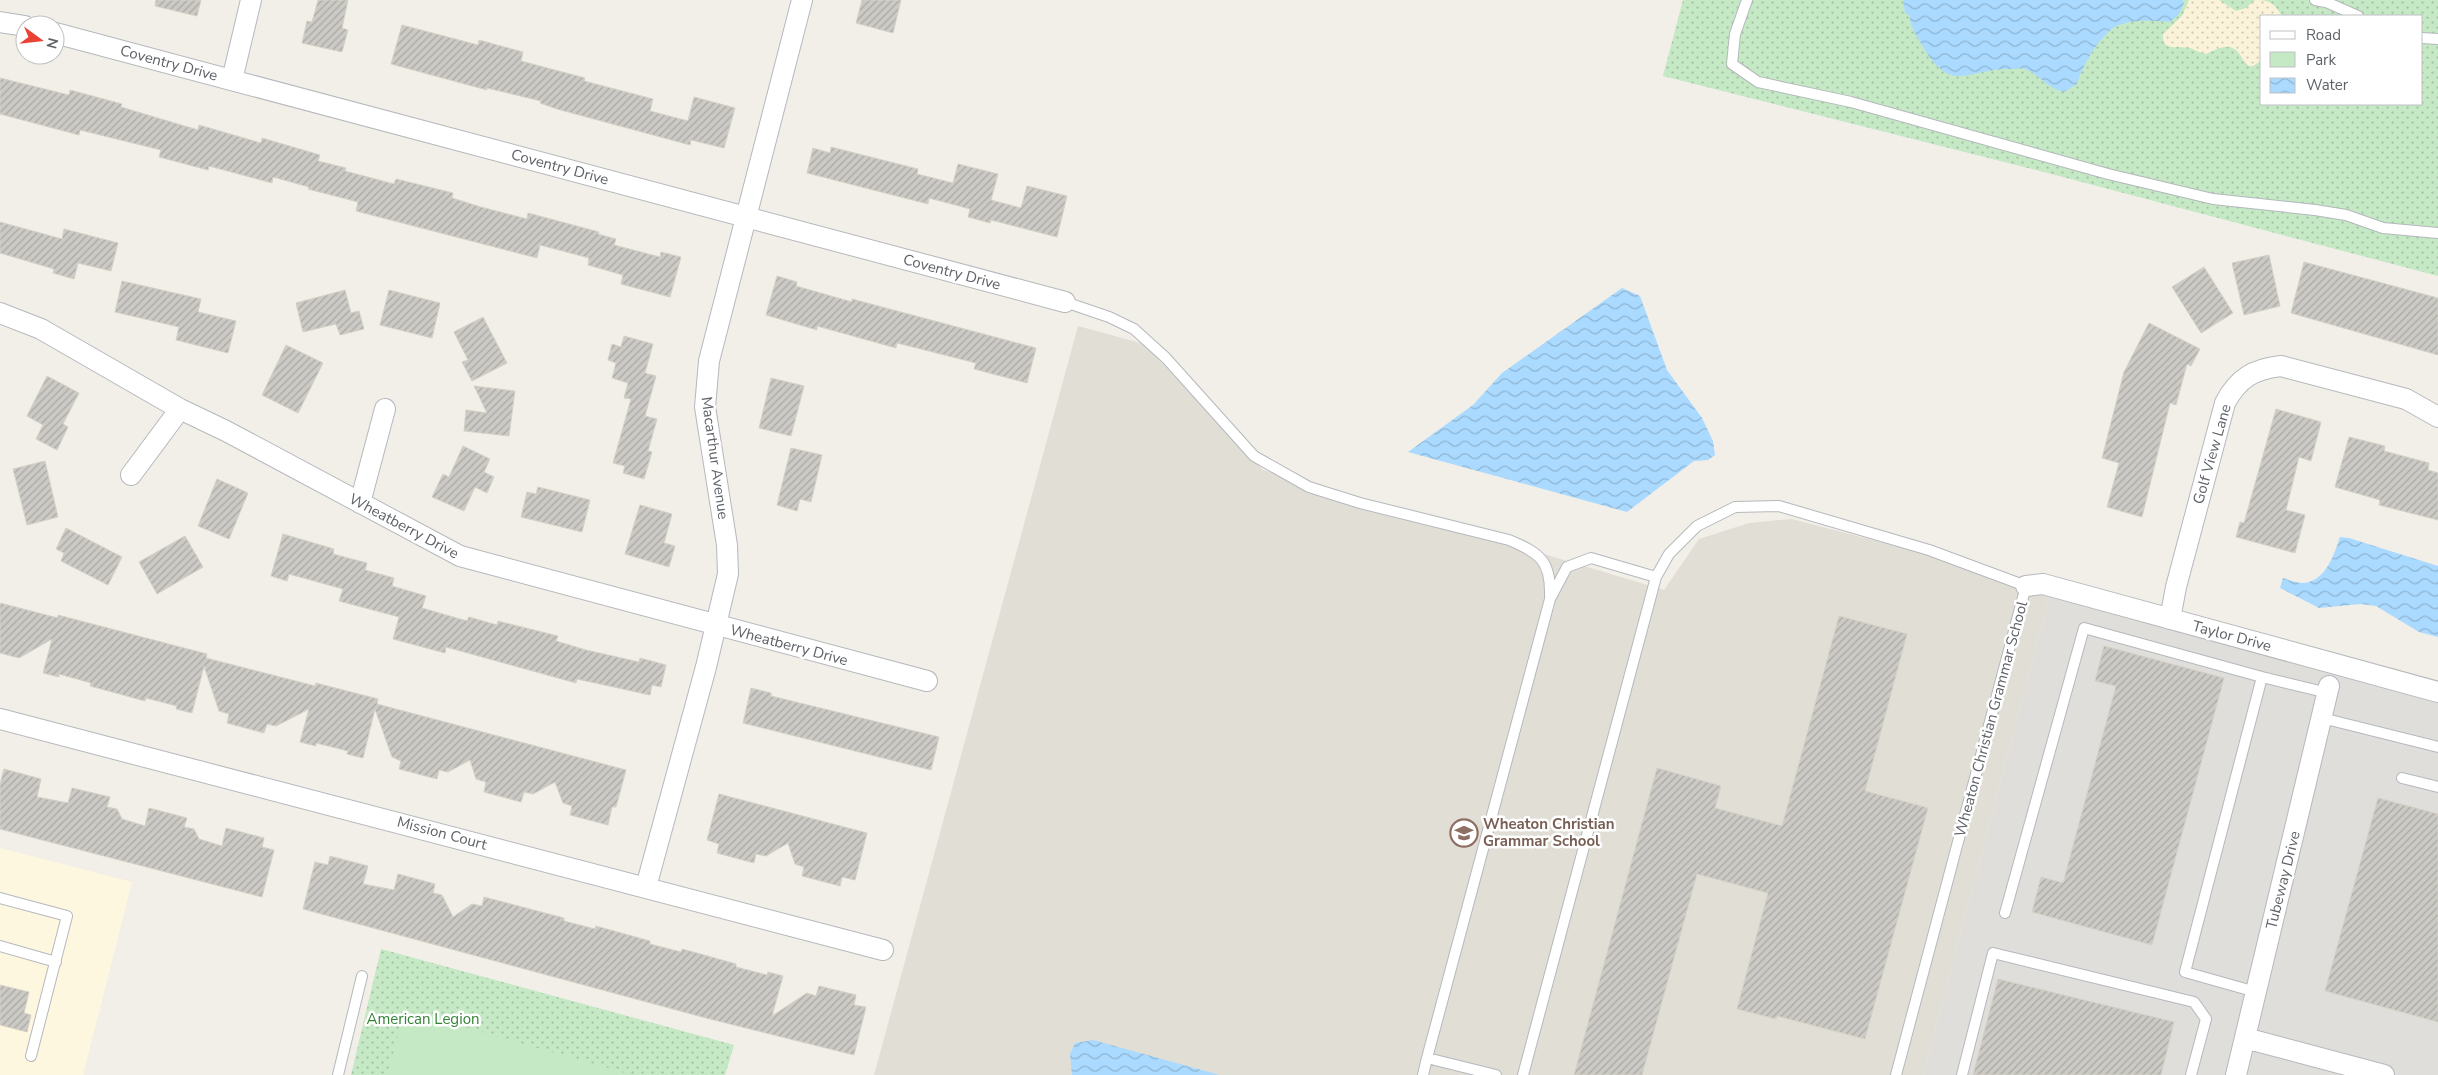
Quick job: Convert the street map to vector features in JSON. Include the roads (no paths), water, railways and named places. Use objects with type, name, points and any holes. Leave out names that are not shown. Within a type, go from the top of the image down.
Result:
[{"type":"street","points":[[232,80],[251,0]]},
{"type":"street","name":"Macarthur Avenue","points":[[646,887],[728,574],[727,545],[709,435],[705,389],[709,361],[802,0]]},
{"type":"street","points":[[0,22],[15,24]]},
{"type":"street","name":"Coventry Drive","points":[[65,36],[1065,302]]},
{"type":"street","name":"Wheatberry Drive","points":[[0,312],[41,329],[180,408],[460,556],[927,681]]},
{"type":"street","name":"Golf View Lane","points":[[2170,619],[2176,587],[2225,403],[2241,379],[2265,368],[2281,366],[2406,399],[2438,417]]},
{"type":"street","points":[[2406,399],[2438,403]]},
{"type":"street","points":[[131,475],[180,408]]},
{"type":"street","points":[[360,503],[385,409]]},
{"type":"street","name":"Taylor Drive","points":[[2026,586],[2043,584],[2438,692]]},
{"type":"street","name":"Tubeway Drive","points":[[2236,1075],[2328,690]]},
{"type":"street","name":"Mission Court","points":[[0,718],[883,950]]},
{"type":"street","points":[[2245,1038],[2384,1075]]},
{"type":"lane","points":[[1747,0],[1734,34],[1732,64],[1758,82],[1850,102],[2063,162],[2213,199],[2315,210],[2346,215],[2383,228],[2438,233]]},
{"type":"lane","points":[[2315,0],[2326,2],[2356,15]]},
{"type":"lane","points":[[2423,38],[2438,39]]},
{"type":"lane","points":[[1065,302],[1109,317],[1134,329],[1166,358],[1235,438],[1254,456],[1309,487],[1360,503],[1508,540],[1528,548],[1542,559],[1550,576],[1550,599]]},
{"type":"lane","name":"Wheaton Christian Grammar School","points":[[1523,1075],[1656,577],[1669,554],[1697,526],[1735,507],[1780,506],[1929,550],[2026,586],[1896,1075]]},
{"type":"lane","points":[[1423,1075],[1550,599],[1566,567],[1591,558],[1656,577]]},
{"type":"lane","points":[[2005,913],[2084,628],[2262,677],[2328,690]]},
{"type":"lane","points":[[2256,992],[2185,972],[2262,677]]},
{"type":"lane","points":[[2322,718],[2438,747]]},
{"type":"lane","points":[[2402,778],[2438,787]]},
{"type":"lane","points":[[0,898],[67,916],[31,1056]]},
{"type":"lane","points":[[0,946],[56,962]]},
{"type":"lane","points":[[1962,1075],[1993,953],[2194,1002],[2206,1018],[2190,1075]]},
{"type":"lane","points":[[338,1075],[362,976]]},
{"type":"lane","points":[[1427,1058],[1496,1075]]},
{"type":"water","points":[[1903,0],[2182,0],[2184,3],[2179,14],[2170,22],[2131,22],[2112,29],[2093,50],[2077,84],[2064,92],[2053,87],[2030,71],[2023,69],[1994,70],[1961,76],[1943,71],[1933,62],[1916,36],[1910,16],[1905,13]]},
{"type":"water","points":[[1622,288],[1640,296],[1667,370],[1702,418],[1713,441],[1715,455],[1708,460],[1694,461],[1627,512],[1408,452],[1473,405],[1502,373]]},
{"type":"water","points":[[2340,537],[2349,538],[2438,566],[2438,637],[2419,632],[2376,606],[2361,604],[2319,608],[2280,588],[2283,578],[2295,582],[2310,582],[2323,573],[2335,552]]},
{"type":"water","points":[[1093,1040],[1220,1075],[1072,1075],[1070,1054],[1075,1043]]},
{"type":"place","name":"Wheaton Christian Grammar School","points":[[1464,833]]},
{"type":"park label","name":"American Legion","points":[[423,1019]]}]
